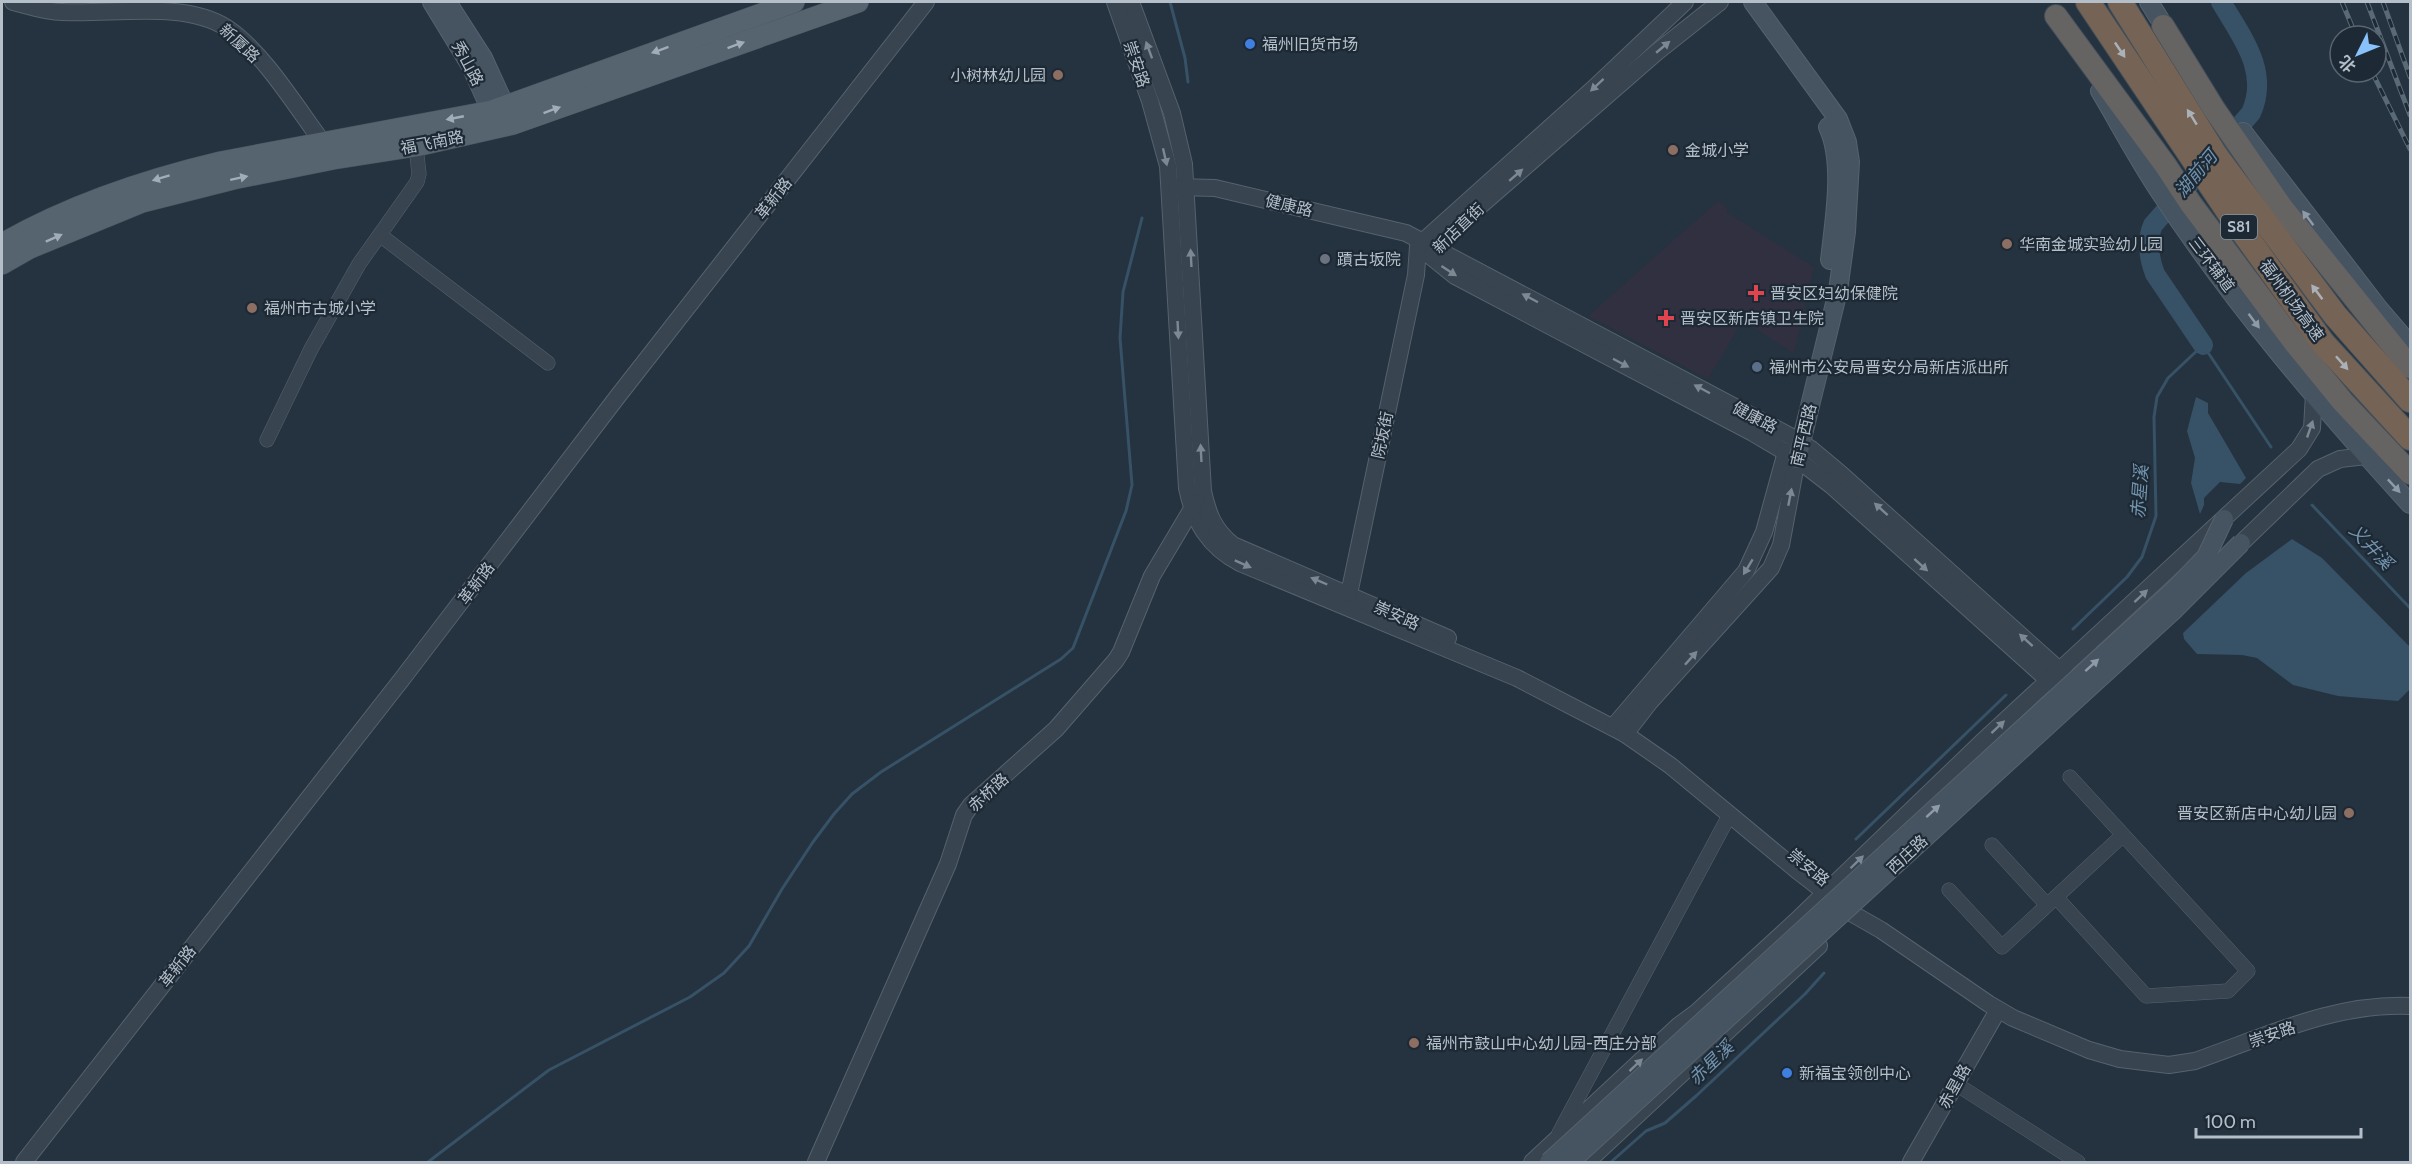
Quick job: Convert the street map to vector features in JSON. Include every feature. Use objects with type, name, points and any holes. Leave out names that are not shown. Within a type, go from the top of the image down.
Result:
[{"type":"highway","name":"福州机场高速","points":[[2088,2],[2230,214],[2323,343],[2410,438]]},
{"type":"highway","name":"福州机场高速","points":[[2120,2],[2216,156],[2335,315],[2410,400]]},
{"type":"highway","points":[[2051,9],[2166,166],[2186,214],[2206,223],[2294,342],[2343,402],[2410,473]]},
{"type":"highway","points":[[2163,26],[2245,144],[2283,209],[2410,367]]},
{"type":"main road","name":"秀山路","points":[[432,2],[502,118]]},
{"type":"main road","name":"秀山路","points":[[447,2],[483,58],[502,118]]},
{"type":"main road","name":"福飞南路","points":[[2,244],[90,202],[164,177],[221,162],[323,143],[502,118],[794,2]]},
{"type":"main road","name":"福飞南路","points":[[2,264],[59,236],[142,202],[233,179],[333,159],[416,146],[858,2]]},
{"type":"main road","name":"南平西路","points":[[1738,2],[1815,104],[1836,149],[1836,192],[1827,282],[1793,447]]},
{"type":"main road","name":"南平西路","points":[[1753,2],[1832,109],[1843,131],[1849,151],[1848,203],[1839,282],[1793,447]]},
{"type":"main road","points":[[2149,2],[2163,26]]},
{"type":"main road","name":"三环辅道","points":[[2051,9],[2157,188],[2186,214],[2257,324],[2366,456],[2410,504]]},
{"type":"main road","points":[[2245,144],[2410,345]]},
{"type":"main road","points":[[1549,1162],[2171,593],[2206,557],[2224,519]]},
{"type":"main road","name":"西庄路","points":[[1570,1162],[2168,616],[2241,543]]},
{"type":"street","name":"新厦路","points":[[13,2],[62,12],[191,13],[211,18],[230,29],[254,53],[323,143]]},
{"type":"street","name":"革新路","points":[[24,1162],[402,679],[618,396],[926,2]]},
{"type":"street","name":"崇安路","points":[[1115,2],[1158,126],[1168,166],[1179,187],[1203,491],[1214,525],[1233,545],[1545,680],[1668,752],[1828,889],[1881,930],[1998,1010],[2026,1025],[2099,1054],[2148,1064],[2169,1065],[2195,1061],[2339,1011],[2362,1007],[2410,1006]]},
{"type":"street","name":"崇安路","points":[[1131,2],[1167,98],[1182,152],[1179,187],[1187,488],[1197,523],[1208,538],[1224,553],[1240,563],[1517,678],[1622,726],[1730,814],[1828,889]]},
{"type":"street","name":"新店直街","points":[[1416,275],[1426,248],[1685,2]]},
{"type":"street","name":"新店直街","points":[[1426,248],[1456,226],[1649,59],[1720,2]]},
{"type":"street","points":[[267,440],[311,349],[359,264],[417,182],[419,174],[416,146]]},
{"type":"street","name":"健康路","points":[[1179,187],[1215,188],[1406,233],[1426,248],[1793,447],[1832,486],[2080,698]]},
{"type":"street","points":[[380,235],[548,363]]},
{"type":"street","name":"院坂街","points":[[1349,594],[1416,275]]},
{"type":"street","points":[[1532,1162],[2290,457],[2304,443],[2312,428],[2315,408],[2314,394]]},
{"type":"street","name":"南平西路","points":[[1622,726],[1771,568],[1781,545],[1793,447]]},
{"type":"street","points":[[1587,1162],[1856,912],[2307,480],[2330,462],[2366,456]]},
{"type":"street","name":"赤桥路","points":[[816,1162],[948,864],[964,815],[971,805],[1056,729],[1122,652],[1152,576],[1203,491]]},
{"type":"street","points":[[1992,845],[2052,901],[2146,996],[2228,991],[2248,971],[2070,777]]},
{"type":"street","points":[[1554,1143],[1730,814]]},
{"type":"street","points":[[1949,890],[2002,947],[2123,835]]},
{"type":"street","name":"赤星路","points":[[1911,1162],[1998,1010]]},
{"type":"street","points":[[1956,1084],[2078,1162]]},
{"type":"shaded area","points":[[1718,201],[1728,209],[1726,212],[1814,267],[1794,354],[1743,320],[1708,379],[1588,316]]},
{"type":"shaded area","points":[[2196,397],[2208,403],[2208,413],[2246,478],[2240,484],[2220,482],[2204,498],[2200,514],[2191,483],[2195,458],[2187,431]]},
{"type":"shaded area","points":[[2292,539],[2322,558],[2410,647],[2410,689],[2398,701],[2338,696],[2293,685],[2257,658],[2242,655],[2197,654],[2184,639],[2183,633],[2246,573]]},
{"type":"waterway","points":[[1170,2],[1185,58],[1188,82]]},
{"type":"waterway","name":"湖前河","points":[[2203,345],[2155,274],[2149,243],[2153,225],[2251,113],[2256,98],[2257,83],[2251,54],[2221,2]]},
{"type":"waterway","points":[[428,1162],[549,1070],[690,997],[724,973],[749,946],[813,842],[852,794],[881,772],[1061,659],[1073,648],[1126,511],[1132,485],[1120,338],[1123,292],[1142,218]]},
{"type":"waterway","name":"赤星溪","points":[[2073,629],[2127,577],[2142,557],[2156,516],[2154,417],[2157,397],[2168,378],[2203,345],[2271,447]]},
{"type":"waterway","name":"义井溪","points":[[2312,505],[2410,608]]},
{"type":"waterway","name":"赤星溪","points":[[1856,839],[2006,695]]},
{"type":"waterway","name":"赤星溪","points":[[1611,1162],[1646,1131],[1665,1123],[1696,1096],[1805,994],[1824,973]]},
{"type":"railway","points":[[2342,2],[2351,24]]},
{"type":"railway","points":[[2367,2],[2410,115]]},
{"type":"railway","points":[[2383,2],[2410,77]]},
{"type":"railway","points":[[2378,84],[2410,149]]},
{"type":"place","name":"福州旧货市场","points":[[1250,44]]},
{"type":"place","name":"小树林幼儿园","points":[[1058,75]]},
{"type":"place","name":"金城小学","points":[[1673,150]]},
{"type":"place","name":"华南金城实验幼儿园","points":[[2007,244]]},
{"type":"place","name":"蹟古坂院","points":[[1325,259]]},
{"type":"place","name":"晋安区妇幼保健院","points":[[1756,293]]},
{"type":"place","name":"福州市古城小学","points":[[252,308]]},
{"type":"place","name":"晋安区新店镇卫生院","points":[[1666,318]]},
{"type":"place","name":"福州市公安局晋安分局新店派出所","points":[[1757,367]]},
{"type":"place","name":"晋安区新店中心幼儿园","points":[[2349,813]]},
{"type":"place","name":"福州市鼓山中心幼儿园-西庄分部","points":[[1414,1043]]},
{"type":"place","name":"新福宝领创中心","points":[[1787,1073]]}]
